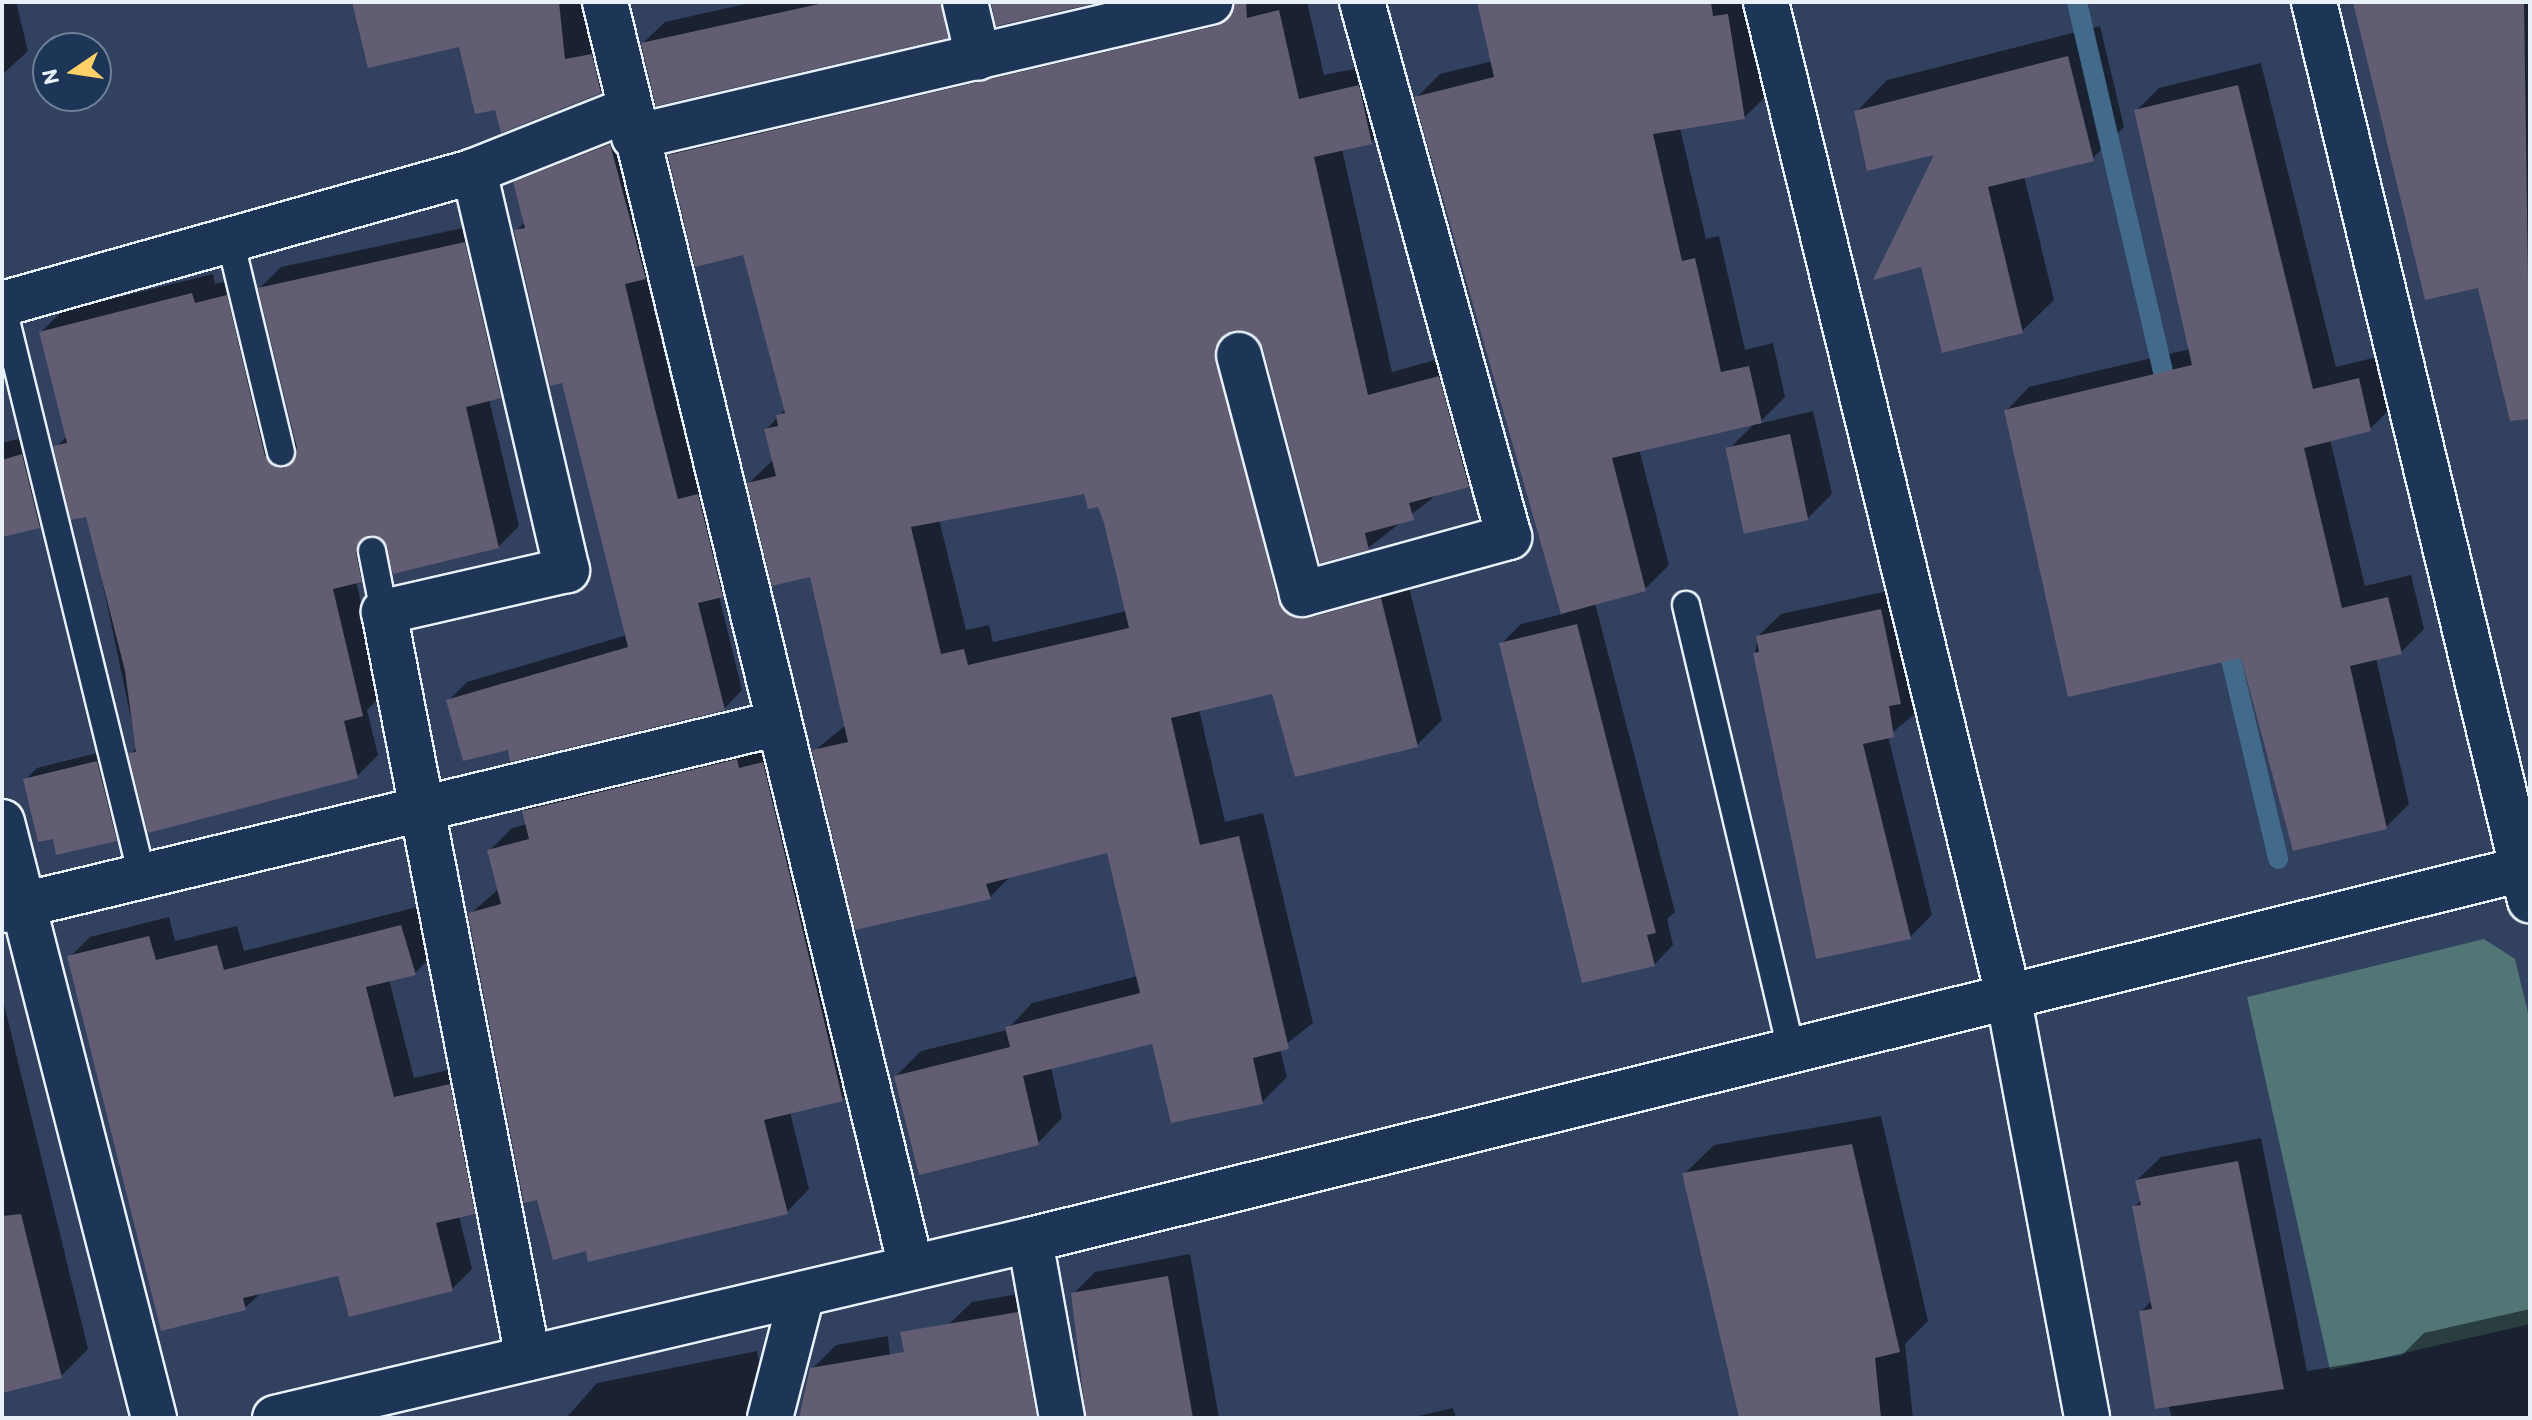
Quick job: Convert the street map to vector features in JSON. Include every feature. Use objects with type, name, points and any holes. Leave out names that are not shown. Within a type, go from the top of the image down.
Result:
[{"type":"street","points":[[605,2],[630,123],[775,724],[911,1267]]},
{"type":"street","points":[[965,2],[978,57]]},
{"type":"street","points":[[2,304],[231,244],[630,123],[978,57],[1210,2]]},
{"type":"street","points":[[1239,355],[1302,594],[1509,537],[1362,2]]},
{"type":"street","points":[[1766,2],[2008,995],[2087,1418]]},
{"type":"street","points":[[275,1418],[1030,1240],[2008,995],[2528,878],[2314,2]]},
{"type":"street","points":[[474,171],[567,570],[384,612],[528,1358]]},
{"type":"street","points":[[12,907],[775,724]]},
{"type":"street","points":[[2,822],[12,907],[154,1418]]},
{"type":"street","points":[[1030,1240],[1062,1418]]},
{"type":"street","points":[[770,1418],[802,1294]]},
{"type":"lane","points":[[231,244],[281,452]]},
{"type":"lane","points":[[2,304],[142,876]]},
{"type":"lane","points":[[372,551],[384,612]]},
{"type":"lane","points":[[1686,605],[1791,1049]]},
{"type":"green space","points":[[2484,939],[2515,959],[2530,1021],[2530,1324],[2330,1370],[2247,997]]},
{"type":"building","points":[[352,2],[559,2],[565,59],[592,54],[601,93],[501,133],[495,110],[475,114],[459,47],[368,68]]},
{"type":"building","points":[[828,2],[941,2],[948,38],[656,106],[641,43]]},
{"type":"building","points":[[991,2],[1100,2],[996,26]]},
{"type":"building","points":[[1234,2],[1246,2],[1247,18],[1279,10],[1299,99],[1359,85],[1372,144],[1314,157],[1368,395],[1439,376],[1469,487],[1409,503],[1414,520],[1365,533],[1369,550],[1320,563],[1263,348],[1246,331],[1233,331],[1215,348],[1278,601],[1285,612],[1308,618],[1381,598],[1418,747],[1295,777],[1272,694],[1171,718],[1200,845],[1239,836],[1289,1049],[1253,1058],[1263,1104],[1171,1123],[1152,1044],[1023,1076],[1039,1145],[919,1175],[894,1076],[1010,1047],[1005,1027],[1140,993],[1107,853],[986,884],[991,899],[855,930],[812,750],[848,742],[810,577],[772,586],[747,483],[776,476],[764,429],[778,426],[776,415],[785,413],[743,255],[695,267],[668,155],[1216,26]],"holes":[[[1084,494],[1088,509],[1098,507],[1104,523],[1129,628],[968,665],[964,649],[941,654],[911,527]]]},
{"type":"building","points":[[1477,2],[1711,2],[1713,16],[1728,14],[1745,119],[1653,134],[1682,261],[1695,258],[1721,372],[1749,366],[1762,423],[1612,458],[1646,591],[1561,614],[1414,97],[1494,77]]},
{"type":"building","points":[[2353,2],[2524,2],[2530,419],[2510,421],[2478,288],[2425,300]]},
{"type":"building","points":[[2068,56],[2094,161],[1988,187],[2023,333],[1942,353],[1921,267],[1873,280],[1934,155],[1867,171],[1854,111]]},
{"type":"building","points":[[2238,85],[2313,389],[2359,378],[2371,431],[2304,448],[2342,608],[2388,597],[2402,654],[2350,666],[2387,829],[2293,851],[2241,658],[2068,697],[2004,410],[2192,365],[2134,110]]},
{"type":"building","points":[[610,144],[646,279],[625,284],[655,409],[678,499],[698,494],[723,597],[698,603],[725,710],[510,762],[508,750],[463,761],[446,700],[628,647],[562,383],[550,386],[514,230],[525,228],[513,182]]},
{"type":"building","points":[[465,242],[501,398],[466,407],[499,548],[393,574],[384,541],[362,539],[356,553],[362,582],[333,589],[363,716],[344,721],[358,778],[148,833],[128,753],[136,752],[125,671],[86,517],[71,520],[53,446],[67,443],[39,332],[192,293],[195,303],[227,295],[265,456],[284,468],[297,448],[258,288]]},
{"type":"building","points":[[1790,434],[1808,520],[1744,534],[1725,448]]},
{"type":"building","points":[[22,454],[40,528],[2,537],[2,460]]},
{"type":"building","points":[[1881,609],[1901,704],[1889,706],[1894,737],[1863,744],[1911,939],[1816,959],[1753,653],[1759,652],[1756,636]]},
{"type":"building","points":[[1577,624],[1656,933],[1647,935],[1655,966],[1582,983],[1499,643]]},
{"type":"building","points":[[737,759],[739,768],[763,762],[843,1101],[764,1120],[788,1214],[588,1262],[586,1251],[553,1260],[537,1200],[524,1203],[468,913],[501,904],[487,850],[529,839],[522,811]]},
{"type":"building","points":[[97,761],[117,841],[56,855],[53,839],[38,842],[23,779]]},
{"type":"building","points":[[401,925],[416,975],[366,987],[394,1097],[450,1084],[475,1214],[436,1223],[453,1291],[349,1317],[338,1276],[243,1298],[246,1310],[161,1331],[67,956],[149,936],[156,960],[217,945],[224,970]]},
{"type":"building","points":[[1852,1144],[1900,1352],[1875,1358],[1881,1418],[1739,1418],[1682,1173]]},
{"type":"building","points":[[2238,1161],[2284,1389],[2155,1409],[2139,1311],[2152,1309],[2132,1206],[2141,1205],[2135,1180]]},
{"type":"building","points":[[21,1214],[62,1378],[2,1393],[2,1216]]},
{"type":"building","points":[[1168,1276],[1193,1418],[1086,1418],[1071,1293]]},
{"type":"building","points":[[1018,1312],[1037,1418],[799,1418],[810,1368],[904,1352],[900,1332]]},
{"type":"waterway","points":[[2077,2],[2169,396]]},
{"type":"waterway","points":[[2225,634],[2278,859]]}]
